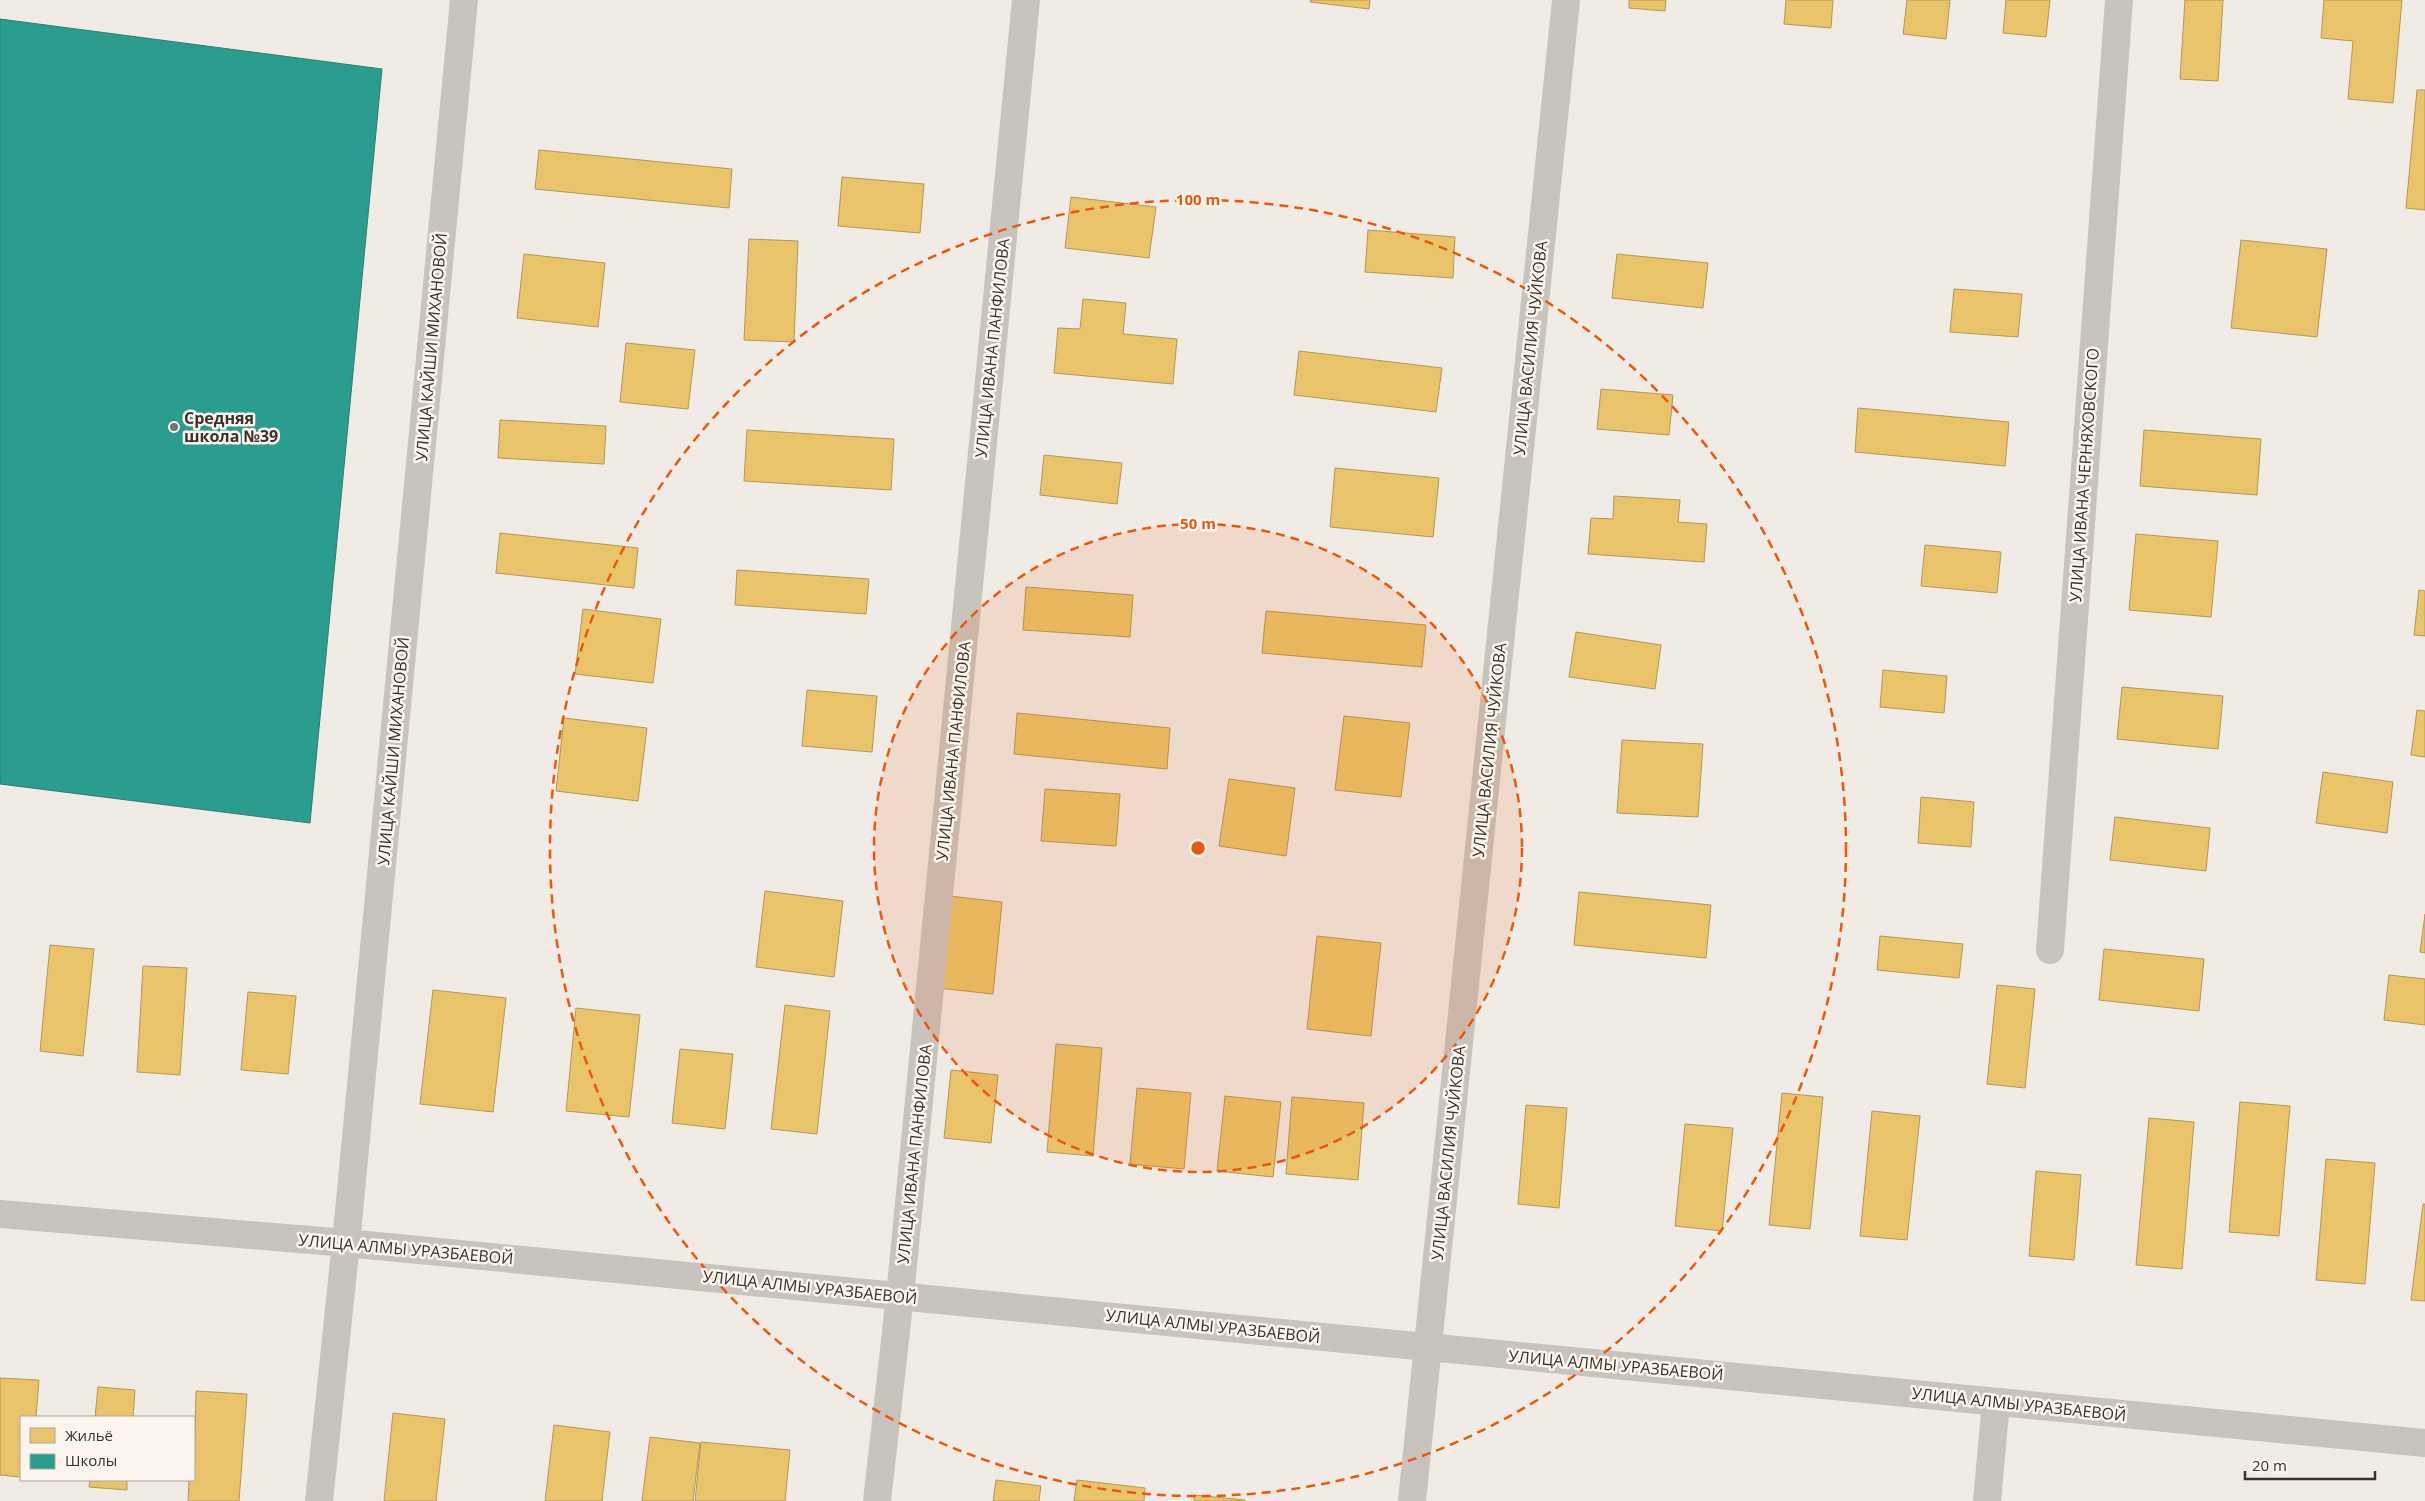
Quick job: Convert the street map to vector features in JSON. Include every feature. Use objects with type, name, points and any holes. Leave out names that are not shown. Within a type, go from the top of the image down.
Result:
[{"type":"street","name":"УЛИЦА КАЙШИ МИХАНОВОЙ","points":[[320,1501],[464,0]]},
{"type":"street","name":"УЛИЦА ИВАНА ПАНФИЛОВА","points":[[878,1501],[900,1296],[1026,0]]},
{"type":"street","name":"УЛИЦА ВАСИЛИЯ ЧУЙКОВА","points":[[1412,1501],[1566,0]]},
{"type":"street","name":"УЛИЦА ИВАНА ЧЕРНЯХОВСКОГО","points":[[2050,950],[2119,0]]},
{"type":"street","name":"УЛИЦА АЛМЫ УРАЗБАЕВОЙ","points":[[0,1214],[346,1242],[2425,1443]]},
{"type":"street","points":[[1986,1501],[1996,1402]]},
{"type":"building: Жильё","points":[[1311,0],[1370,0],[1369,9],[1310,2]]},
{"type":"building: Жильё","points":[[1629,0],[1666,0],[1665,11],[1629,8]]},
{"type":"building: Жильё","points":[[1786,0],[1833,0],[1831,28],[1784,24]]},
{"type":"building: Жильё","points":[[1907,0],[1950,0],[1946,39],[1903,34]]},
{"type":"building: Жильё","points":[[2006,0],[2050,0],[2046,37],[2003,33]]},
{"type":"building: Жильё","points":[[2185,0],[2223,0],[2218,81],[2180,79]]},
{"type":"building: Жильё","points":[[2324,0],[2402,0],[2393,103],[2348,99],[2353,41],[2321,38]]},
{"type":"building: Жильё","points":[[2417,90],[2425,90],[2425,210],[2406,208]]},
{"type":"building: Жильё","points":[[539,150],[732,169],[729,208],[535,189]]},
{"type":"building: Жильё","points":[[842,177],[924,184],[920,233],[838,226]]},
{"type":"building: Жильё","points":[[1071,197],[1156,207],[1149,258],[1065,248]]},
{"type":"building: Жильё","points":[[1368,230],[1455,237],[1453,278],[1365,272]]},
{"type":"building: Жильё","points":[[749,239],[798,241],[794,342],[744,340]]},
{"type":"building: Жильё","points":[[2241,240],[2327,249],[2317,337],[2231,328]]},
{"type":"building: Жильё","points":[[524,254],[605,263],[598,327],[517,318]]},
{"type":"building: Жильё","points":[[1617,254],[1708,263],[1703,308],[1612,298]]},
{"type":"building: Жильё","points":[[1954,289],[2022,294],[2018,337],[1950,332]]},
{"type":"building: Жильё","points":[[1083,299],[1126,303],[1123,334],[1177,339],[1173,384],[1054,373],[1058,328],[1080,329]]},
{"type":"building: Жильё","points":[[626,343],[695,350],[688,409],[620,402]]},
{"type":"building: Жильё","points":[[1299,351],[1442,368],[1436,412],[1294,395]]},
{"type":"building: Жильё","points":[[1601,389],[1673,395],[1669,435],[1597,429]]},
{"type":"building: Жильё","points":[[1858,408],[2009,422],[2005,466],[1855,452]]},
{"type":"building: Жильё","points":[[500,420],[606,426],[604,464],[498,458]]},
{"type":"building: Жильё","points":[[747,430],[894,439],[891,490],[744,481]]},
{"type":"building: Жильё","points":[[2144,430],[2261,439],[2257,495],[2140,486]]},
{"type":"building: Жильё","points":[[1044,455],[1122,463],[1117,504],[1040,495]]},
{"type":"building: Жильё","points":[[1335,468],[1439,478],[1433,537],[1330,527]]},
{"type":"building: Жильё","points":[[1614,496],[1680,500],[1678,522],[1707,524],[1704,562],[1588,554],[1591,518],[1613,519]]},
{"type":"building: Жильё","points":[[500,533],[638,548],[634,588],[496,573]]},
{"type":"building: Жильё","points":[[2136,534],[2218,541],[2211,617],[2129,610]]},
{"type":"building: Жильё","points":[[1925,545],[2001,552],[1997,593],[1921,586]]},
{"type":"building: Жильё","points":[[737,570],[869,579],[866,614],[735,605]]},
{"type":"building: Жильё","points":[[1026,587],[1133,595],[1130,637],[1023,630]]},
{"type":"building: Жильё","points":[[2419,590],[2425,591],[2425,636],[2414,635]]},
{"type":"building: Жильё","points":[[583,609],[661,619],[653,683],[575,674]]},
{"type":"building: Жильё","points":[[1266,611],[1426,625],[1422,667],[1262,653]]},
{"type":"building: Жильё","points":[[1576,632],[1661,645],[1655,689],[1569,677]]},
{"type":"building: Жильё","points":[[1883,670],[1947,676],[1944,713],[1880,707]]},
{"type":"building: Жильё","points":[[2122,687],[2223,696],[2218,749],[2117,739]]},
{"type":"building: Жильё","points":[[807,690],[877,696],[872,752],[802,746]]},
{"type":"building: Жильё","points":[[2417,710],[2425,711],[2425,757],[2411,755]]},
{"type":"building: Жильё","points":[[1017,713],[1170,728],[1167,769],[1014,754]]},
{"type":"building: Жильё","points":[[1344,716],[1410,723],[1401,797],[1335,790]]},
{"type":"building: Жильё","points":[[564,718],[647,728],[638,801],[556,791]]},
{"type":"building: Жильё","points":[[1622,740],[1703,744],[1698,817],[1617,813]]},
{"type":"building: Жильё","points":[[2323,772],[2393,782],[2387,833],[2316,823]]},
{"type":"building: Жильё","points":[[1229,779],[1295,788],[1286,856],[1219,846]]},
{"type":"building: Жильё","points":[[1045,789],[1120,794],[1116,846],[1041,841]]},
{"type":"building: Жильё","points":[[1921,797],[1974,802],[1971,847],[1918,843]]},
{"type":"building: Жильё","points":[[2115,817],[2210,828],[2206,871],[2110,860]]},
{"type":"building: Жильё","points":[[765,891],[843,901],[834,977],[756,967]]},
{"type":"building: Жильё","points":[[1579,892],[1711,905],[1706,958],[1574,945]]},
{"type":"building: Жильё","points":[[949,896],[1002,902],[993,994],[938,988]]},
{"type":"building: Жильё","points":[[2425,914],[2425,953],[2420,952]]},
{"type":"building: Жильё","points":[[1317,936],[1381,943],[1371,1036],[1307,1029]]},
{"type":"building: Жильё","points":[[1880,936],[1963,944],[1959,978],[1877,970]]},
{"type":"building: Жильё","points":[[50,945],[94,949],[83,1056],[40,1051]]},
{"type":"building: Жильё","points":[[2104,949],[2204,959],[2199,1011],[2099,1000]]},
{"type":"building: Жильё","points":[[143,966],[187,968],[180,1075],[137,1072]]},
{"type":"building: Жильё","points":[[2389,975],[2425,979],[2425,1025],[2384,1020]]},
{"type":"building: Жильё","points":[[1997,985],[2035,989],[2025,1088],[1987,1084]]},
{"type":"building: Жильё","points":[[433,990],[506,998],[493,1112],[420,1104]]},
{"type":"building: Жильё","points":[[248,992],[296,996],[288,1074],[241,1070]]},
{"type":"building: Жильё","points":[[785,1005],[830,1011],[817,1134],[771,1129]]},
{"type":"building: Жильё","points":[[576,1008],[640,1015],[629,1117],[566,1111]]},
{"type":"building: Жильё","points":[[1056,1044],[1102,1048],[1093,1156],[1047,1152]]},
{"type":"building: Жильё","points":[[680,1049],[733,1054],[725,1129],[672,1123]]},
{"type":"building: Жильё","points":[[951,1070],[998,1075],[991,1143],[944,1138]]},
{"type":"building: Жильё","points":[[1137,1088],[1191,1093],[1184,1169],[1130,1164]]},
{"type":"building: Жильё","points":[[1782,1093],[1823,1097],[1810,1229],[1769,1225]]},
{"type":"building: Жильё","points":[[1225,1096],[1281,1102],[1273,1177],[1217,1171]]},
{"type":"building: Жильё","points":[[1292,1097],[1364,1103],[1358,1180],[1286,1174]]},
{"type":"building: Жильё","points":[[2240,1102],[2290,1106],[2279,1236],[2229,1232]]},
{"type":"building: Жильё","points":[[1526,1105],[1567,1108],[1559,1208],[1518,1204]]},
{"type":"building: Жильё","points":[[1872,1111],[1920,1116],[1907,1240],[1860,1236]]},
{"type":"building: Жильё","points":[[2149,1118],[2194,1122],[2182,1269],[2136,1265]]},
{"type":"building: Жильё","points":[[1685,1124],[1733,1128],[1722,1231],[1675,1226]]},
{"type":"building: Жильё","points":[[2326,1159],[2375,1163],[2365,1284],[2316,1280]]},
{"type":"building: Жильё","points":[[2036,1171],[2081,1175],[2074,1260],[2029,1256]]},
{"type":"building: Жильё","points":[[2423,1204],[2425,1204],[2425,1301],[2411,1300]]},
{"type":"building: Жильё","points":[[0,1378],[39,1380],[36,1416],[20,1416],[20,1477],[0,1475]]},
{"type":"building: Жильё","points":[[98,1387],[135,1390],[133,1416],[95,1416]]},
{"type":"building: Жильё","points":[[196,1391],[247,1394],[239,1501],[188,1501],[189,1481],[195,1481]]},
{"type":"building: Жильё","points":[[393,1413],[445,1419],[436,1501],[384,1501]]},
{"type":"building: Жильё","points":[[554,1425],[610,1432],[602,1501],[545,1501]]},
{"type":"building: Жильё","points":[[650,1437],[700,1443],[693,1501],[642,1501]]},
{"type":"building: Жильё","points":[[701,1442],[790,1450],[785,1501],[695,1501]]},
{"type":"building: Жильё","points":[[996,1480],[1041,1486],[1039,1501],[993,1501]]},
{"type":"building: Жильё","points":[[1077,1480],[1145,1488],[1144,1501],[1074,1501]]},
{"type":"building: Жильё","points":[[90,1481],[127,1481],[127,1490],[89,1487]]},
{"type":"building: Жильё","points":[[1194,1495],[1245,1500],[1245,1501],[1194,1501]]},
{"type":"building: Школы","name":"Средняя школа №39","points":[[0,19],[382,69],[310,823],[0,784]]},
{"type":"place","name":"Средняя школа №39","points":[[174,427]]}]
